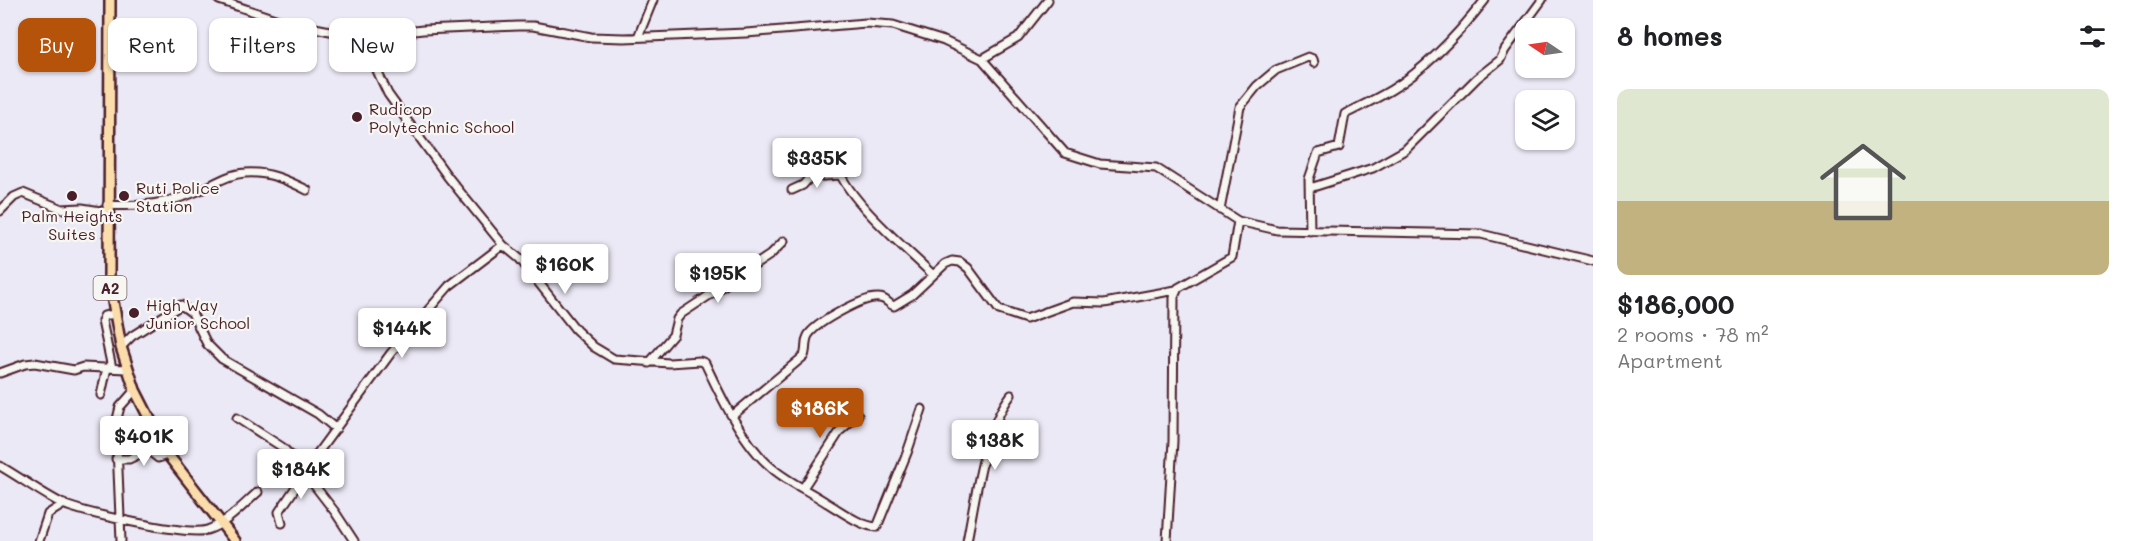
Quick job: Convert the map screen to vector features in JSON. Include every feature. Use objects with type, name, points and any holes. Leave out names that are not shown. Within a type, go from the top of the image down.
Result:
[{"type":"main road","name":"A2","points":[[110,0],[107,208],[109,279],[121,347],[135,390],[168,455],[235,541]]},
{"type":"street","points":[[219,0],[284,22],[329,31]]},
{"type":"street","points":[[638,37],[653,0]]},
{"type":"street","points":[[982,59],[1018,38],[1048,0]]},
{"type":"street","points":[[1310,231],[1309,179],[1318,153],[1339,147],[1345,114],[1393,89],[1427,62],[1463,29],[1485,0]]},
{"type":"street","points":[[1310,188],[1373,168],[1405,150],[1477,78],[1500,60],[1542,0]]},
{"type":"street","points":[[416,31],[533,26],[591,37],[638,37],[746,33],[879,23],[944,40],[982,59],[1065,153],[1100,164],[1156,168],[1238,221],[1277,230],[1481,234],[1593,261]]},
{"type":"street","points":[[1220,210],[1240,107],[1248,95],[1276,70],[1308,57],[1313,59],[1314,63]]},
{"type":"street","points":[[378,72],[388,94],[448,177],[503,245],[520,259],[576,330],[614,359],[649,363],[700,361],[705,363],[732,416],[761,458],[784,477],[861,522],[877,527],[922,409]]},
{"type":"street","points":[[836,162],[839,175],[884,228],[933,275]]},
{"type":"street","points":[[0,211],[14,197],[23,193],[62,209],[145,206],[192,194],[244,172],[264,173],[283,178],[307,190]]},
{"type":"street","points":[[792,190],[803,185],[810,177],[839,175]]},
{"type":"street","points":[[732,416],[804,356],[807,337],[821,323],[853,305],[873,298],[885,299],[894,306],[912,295],[948,262],[960,262],[979,281],[999,310],[1026,319],[1073,302],[1104,303],[1176,290],[1232,257],[1238,221]]},
{"type":"street","points":[[649,363],[673,335],[677,319],[681,314],[770,255],[784,241]]},
{"type":"street","points":[[282,523],[279,512],[303,474],[391,353],[449,286],[503,245]]},
{"type":"street","points":[[1167,541],[1173,430],[1174,297],[1176,290]]},
{"type":"street","points":[[121,347],[132,336],[181,305],[192,313],[207,344],[222,359],[318,414],[336,429]]},
{"type":"street","points":[[101,395],[109,368],[102,321],[104,316],[114,314]]},
{"type":"street","points":[[0,373],[35,363],[74,370],[83,367],[127,369]]},
{"type":"street","points":[[121,541],[116,423],[120,407],[135,390]]},
{"type":"street","points":[[967,541],[987,449],[1002,408],[1011,395]]},
{"type":"street","points":[[803,488],[840,431],[858,415]]},
{"type":"street","points":[[237,418],[282,447],[335,512],[354,541]]},
{"type":"street","points":[[116,459],[129,459],[148,450],[158,458],[168,455]]},
{"type":"street","points":[[0,466],[64,504],[120,518],[194,532],[207,530],[220,524],[258,492]]},
{"type":"street","points":[[39,541],[48,514],[64,504]]},
{"type":"street","points":[[192,541],[194,532]]},
{"type":"place","name":"Rudicop Polytechnic School","points":[[357,117]]},
{"type":"place","name":"Palm Heights Suites","points":[[72,196]]},
{"type":"place","name":"Ruti Police Station","points":[[124,196]]},
{"type":"place","name":"High Way Junior School","points":[[134,313]]}]
